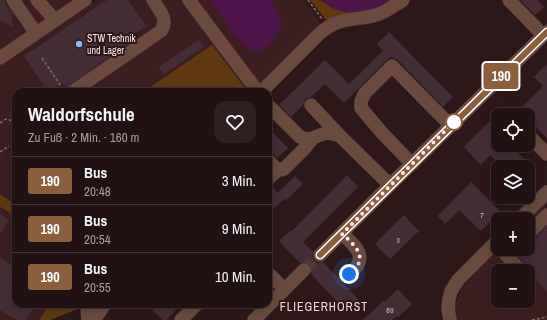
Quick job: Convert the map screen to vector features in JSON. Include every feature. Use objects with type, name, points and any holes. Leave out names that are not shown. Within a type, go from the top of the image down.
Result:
[{"type":"street","points":[[13,0],[36,33]]},
{"type":"street","points":[[37,0],[55,20]]},
{"type":"street","points":[[0,58],[85,0]]},
{"type":"street","points":[[78,88],[161,31],[165,24],[163,15],[152,0]]},
{"type":"street","points":[[189,0],[255,88]]},
{"type":"street","points":[[266,88],[328,26],[340,22],[376,15],[403,0]]},
{"type":"street","points":[[320,255],[545,34],[509,0]]},
{"type":"street","points":[[412,164],[383,134],[361,108],[361,101],[364,93],[392,66],[451,126]]},
{"type":"street","points":[[311,105],[390,185]]},
{"type":"street","points":[[272,109],[300,137],[312,139],[326,133],[340,136]]},
{"type":"street","points":[[272,175],[278,170],[284,169],[312,139]]},
{"type":"street","points":[[535,142],[547,154]]},
{"type":"street","points":[[272,164],[278,170]]},
{"type":"street","points":[[527,212],[547,192]]},
{"type":"street","points":[[535,227],[547,215]]},
{"type":"street","points":[[342,234],[354,246],[360,256],[359,264],[349,274]]},
{"type":"street","points":[[448,320],[451,291],[458,280],[491,247]]},
{"type":"street","points":[[272,302],[304,270]]},
{"type":"street","points":[[272,277],[284,290]]},
{"type":"street","points":[[87,308],[88,320]]},
{"type":"street","points":[[94,320],[102,308]]},
{"type":"street","points":[[181,320],[193,308]]},
{"type":"street","points":[[254,320],[266,308]]},
{"type":"path","points":[[308,0],[328,26]]},
{"type":"path","points":[[42,58],[62,88]]},
{"type":"path","points":[[0,123],[6,119],[12,120]]},
{"type":"path","points":[[0,152],[9,146]]},
{"type":"path","points":[[532,320],[547,317]]},
{"type":"shaded area","points":[[0,0],[78,0],[0,54]]},
{"type":"shaded area","points":[[98,0],[304,0],[325,29],[267,88],[245,88],[233,72],[202,88],[12,88],[12,202],[0,194],[0,66]]},
{"type":"shaded area","points":[[209,0],[269,0],[279,14],[281,20],[278,33],[271,43],[262,50],[253,51],[236,36]]},
{"type":"shaded area","points":[[310,0],[323,1],[340,11],[362,13],[370,12],[389,0],[398,0],[373,13],[326,20]]},
{"type":"shaded area","points":[[321,0],[389,0],[381,7],[358,14],[344,12],[331,7]]},
{"type":"shaded area","points":[[212,45],[245,88],[149,88]]},
{"type":"shaded area","points":[[0,194],[12,202],[12,214],[1,207],[0,208]]},
{"type":"shaded area","points":[[547,201],[547,320],[456,320],[453,311],[462,288],[492,256],[535,256],[535,213]]},
{"type":"shaded area","points":[[1,207],[12,214],[12,308],[46,308],[40,320],[0,320]]},
{"type":"shaded area","points":[[46,308],[80,308],[50,320],[40,320]]},
{"type":"building","points":[[0,0],[5,0],[6,5],[15,16],[11,14],[13,27],[0,20]]},
{"type":"building","name":"STW Technik und Lager","points":[[107,0],[128,0],[146,26],[132,35],[135,39],[66,87],[63,83],[56,88],[45,88],[24,56]]},
{"type":"building","points":[[520,0],[537,0],[544,7],[535,15]]},
{"type":"building","points":[[389,32],[453,97],[443,107],[398,60],[390,57],[344,103],[325,84],[311,97],[305,99],[303,105],[291,117],[279,105],[325,60],[349,84],[383,51],[377,44]]},
{"type":"building","points":[[199,40],[204,47],[164,74],[159,67]]},
{"type":"building","points":[[547,64],[547,138],[535,126],[535,108],[521,108],[543,86],[534,77]]},
{"type":"building","points":[[491,120],[491,152],[517,152],[525,160],[495,160],[490,155],[481,165],[464,147]]},
{"type":"building","points":[[272,131],[288,148],[277,158],[272,153]]},
{"type":"building","points":[[347,175],[358,187],[303,242],[313,252],[312,257],[314,260],[318,263],[323,262],[359,300],[347,312],[311,274],[312,268],[310,265],[306,262],[300,263],[279,241],[291,230],[292,231]]},
{"type":"building","points":[[295,176],[303,184],[285,201],[284,199],[272,210],[272,189],[273,188],[278,193]]},
{"type":"building","points":[[471,182],[491,202],[491,204],[493,204],[500,211],[491,212],[491,220],[481,231],[459,210],[445,224],[438,216]]},
{"type":"building","points":[[0,214],[9,220],[0,234]]},
{"type":"building","points":[[404,215],[419,231],[390,259],[375,244]]},
{"type":"building","points":[[547,226],[547,292],[535,279],[535,264],[525,264],[518,256],[535,256],[535,239]]},
{"type":"building","points":[[0,257],[12,265],[12,308],[34,308],[26,320],[17,320],[0,310]]},
{"type":"building","points":[[398,289],[412,304],[398,317],[397,316],[392,320],[363,320],[383,301],[384,302]]},
{"type":"building","points":[[156,308],[178,308],[166,320],[163,320],[153,311]]},
{"type":"tunnel","points":[[304,270],[320,255]]},
{"type":"bus line","name":"190","points":[[320,255],[547,32]]},
{"type":"place","name":"STW Technik und Lager","points":[[79,44]]},
{"type":"district","name":"FLIEGERHORST","points":[[324,307]]},
{"type":"route","points":[[349,274],[359,264],[360,256],[354,246],[342,234],[454,122]]}]
